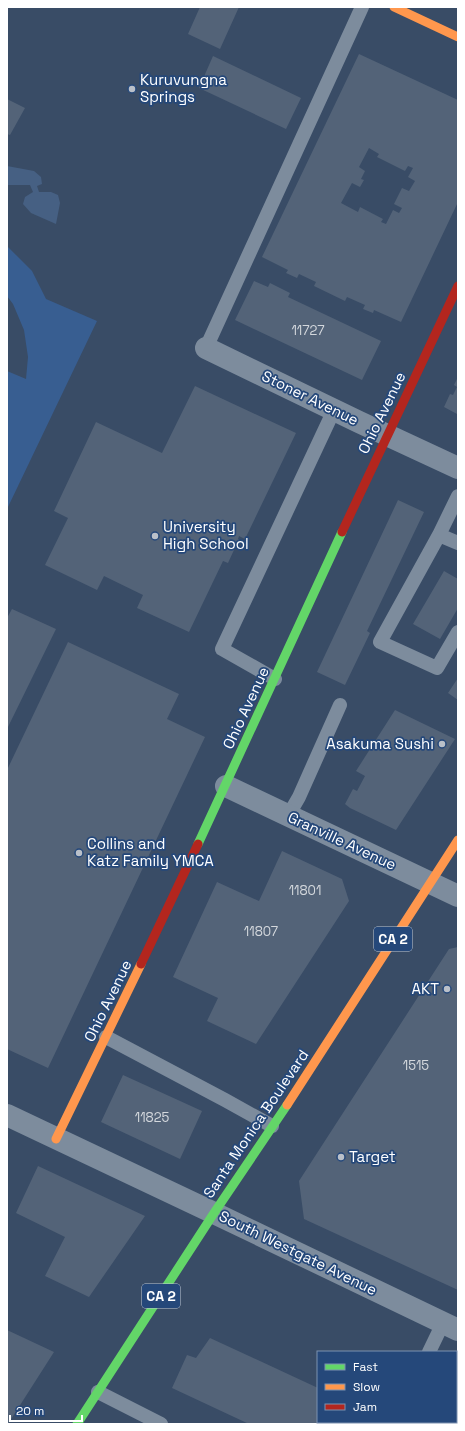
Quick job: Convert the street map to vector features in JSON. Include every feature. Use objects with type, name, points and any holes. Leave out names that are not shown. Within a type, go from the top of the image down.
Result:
[{"type":"street","points":[[394,7],[458,37]]},
{"type":"street","name":"Ohio Avenue","points":[[56,1139],[226,786],[377,456],[458,286]]},
{"type":"street","name":"Stoner Avenue","points":[[206,348],[458,468]]},
{"type":"street","name":"Granville Avenue","points":[[226,786],[458,896]]},
{"type":"street","name":"Santa Monica Boulevard","points":[[77,1424],[458,840]]},
{"type":"street","name":"South Westgate Avenue","points":[[7,1115],[451,1326]]},
{"type":"lane","points":[[206,348],[362,7]]},
{"type":"lane","points":[[275,678],[222,649],[334,410]]},
{"type":"lane","points":[[458,496],[439,535],[380,642],[437,668],[458,632]]},
{"type":"lane","points":[[439,535],[458,543]]},
{"type":"lane","points":[[288,816],[299,796],[340,705]]},
{"type":"lane","points":[[106,1037],[272,1126]]},
{"type":"lane","points":[[430,1351],[451,1326]]},
{"type":"lane","points":[[98,1392],[161,1424]]},
{"type":"shaded area","points":[[7,166],[34,171],[41,177],[42,184],[37,186],[39,192],[51,192],[58,195],[60,203],[56,224],[31,213],[23,204],[25,197],[33,192],[30,185],[7,185]]},
{"type":"shaded area","points":[[7,246],[32,271],[46,299],[97,321],[7,509],[7,371],[26,379],[28,357],[24,330],[13,304],[7,296]]},
{"type":"building","points":[[200,7],[239,7],[220,49],[188,34]]},
{"type":"building","points":[[359,54],[458,100],[458,202],[401,322],[374,310],[373,313],[363,309],[365,305],[347,297],[345,301],[314,286],[316,282],[299,274],[297,278],[286,273],[288,270],[262,257]],"holes":[[[369,148],[379,154],[377,157],[405,171],[408,166],[413,168],[408,177],[415,181],[409,191],[402,188],[394,204],[402,208],[399,213],[393,210],[386,224],[381,222],[383,219],[360,207],[358,212],[341,203],[352,183],[360,187],[364,180],[361,179],[365,171],[359,167]]]},
{"type":"building","points":[[213,56],[301,98],[286,129],[199,88]]},
{"type":"building","points":[[7,99],[25,108],[10,135],[7,134]]},
{"type":"building","points":[[254,281],[268,287],[270,283],[290,293],[288,297],[381,341],[362,380],[235,320]]},
{"type":"building","points":[[458,377],[457,414],[444,407],[450,394],[453,395],[457,387],[454,385]]},
{"type":"building","points":[[195,386],[296,433],[245,539],[239,536],[228,563],[223,561],[189,632],[137,608],[143,595],[104,576],[97,590],[45,565],[68,518],[54,511],[96,422],[162,453]]},
{"type":"building","points":[[398,500],[424,512],[367,631],[370,633],[345,685],[317,672]]},
{"type":"building","points":[[444,571],[458,579],[458,608],[440,639],[413,624]]},
{"type":"building","points":[[12,609],[56,629],[7,729],[7,618]]},
{"type":"building","name":"Collins and Katz Family YMCA","points":[[68,642],[179,694],[167,719],[205,737],[48,1068],[7,1049],[7,770]]},
{"type":"building","points":[[458,678],[458,700],[448,693]]},
{"type":"building","points":[[395,710],[455,739],[396,830],[350,808],[345,804],[353,789],[357,791],[365,776],[356,771]]},
{"type":"building","points":[[282,851],[342,879],[349,901],[256,1044],[207,1021],[218,998],[173,977],[217,882],[259,901]]},
{"type":"building","points":[[458,947],[458,1290],[304,1219],[299,1181],[449,949]]},
{"type":"building","points":[[123,1075],[202,1111],[180,1159],[101,1122]]},
{"type":"building","points":[[38,1166],[145,1216],[89,1297],[45,1276],[65,1237],[16,1213]]},
{"type":"building","points":[[7,1330],[54,1352],[8,1424],[7,1424]]},
{"type":"building","points":[[210,1338],[317,1388],[317,1423],[379,1424],[249,1424],[172,1388],[187,1355],[196,1358]]},
{"type":"building","points":[[458,1384],[458,1424],[411,1424],[457,1423]]},
{"type":"traffic: fast","points":[[198,844],[342,532]]},
{"type":"traffic: fast","points":[[77,1424],[214,1213],[287,1105]]},
{"type":"traffic: slow","points":[[394,7],[458,37]]},
{"type":"traffic: slow","points":[[287,1105],[458,840]]},
{"type":"traffic: slow","points":[[56,1139],[141,964]]},
{"type":"traffic: jam","points":[[342,532],[458,286]]},
{"type":"traffic: jam","points":[[141,964],[198,844]]},
{"type":"place","name":"Kuruvungna Springs","points":[[132,89]]},
{"type":"place","name":"University High School","points":[[155,536]]},
{"type":"place","name":"Asakuma Sushi","points":[[442,744]]},
{"type":"place","name":"Collins and Katz Family YMCA","points":[[79,853]]},
{"type":"place","name":"AKT","points":[[447,989]]},
{"type":"place","name":"Target","points":[[341,1157]]}]
